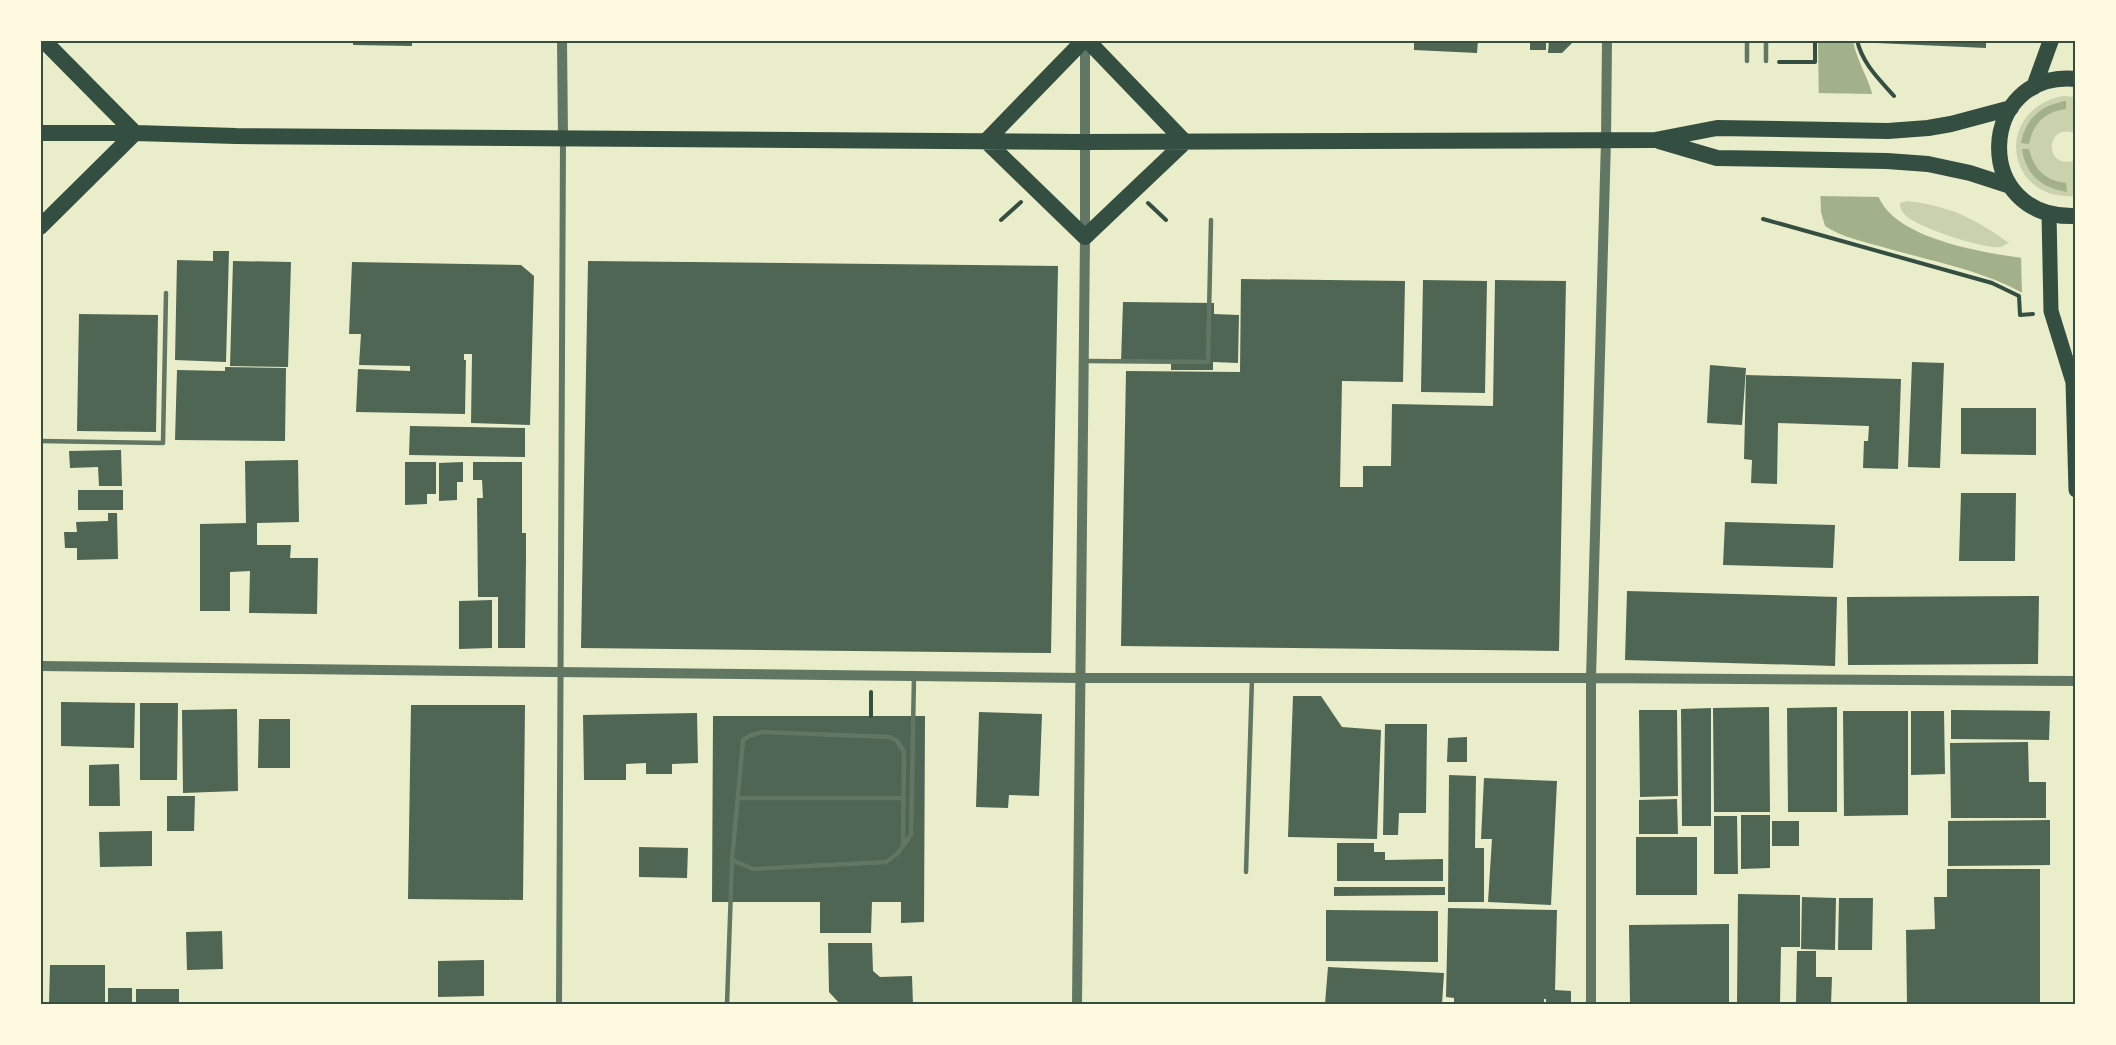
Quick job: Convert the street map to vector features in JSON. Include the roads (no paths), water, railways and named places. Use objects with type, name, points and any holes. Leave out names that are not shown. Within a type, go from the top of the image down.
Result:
[{"type":"highway","points":[[42,40],[135,133]]},
{"type":"highway","points":[[986,141],[1085,40],[1185,141]]},
{"type":"highway","points":[[2034,87],[2050,40]]},
{"type":"highway","points":[[2076,79],[2056,80],[2034,87],[2025,93],[2005,118],[1998,141],[2000,165],[2010,186],[2023,201],[2049,214],[2076,216]]},
{"type":"highway","points":[[40,133],[1084,142],[1655,140],[1717,128],[1888,131],[1951,124],[2011,108]]},
{"type":"highway","points":[[40,227],[135,133]]},
{"type":"highway","points":[[1655,140],[1717,158],[1887,161],[1950,168],[2010,186]]},
{"type":"highway","points":[[986,141],[1085,237],[1185,141]]},
{"type":"main road","points":[[2049,214],[2051,311],[2074,375],[2076,490]]},
{"type":"street","points":[[559,1005],[562,40]]},
{"type":"street","points":[[1077,1005],[1085,40]]},
{"type":"street","points":[[1591,1005],[1591,678],[1606,140],[1606,40]]},
{"type":"street","points":[[40,666],[1080,678],[2076,681]]},
{"type":"lane","points":[[1747,61],[1748,40]]},
{"type":"lane","points":[[1766,40],[1766,61]]},
{"type":"lane","points":[[1083,361],[1208,362],[1211,220]]},
{"type":"lane","points":[[40,441],[163,443],[166,293]]},
{"type":"lane","points":[[732,860],[753,869],[886,862],[897,854],[911,834],[914,676]]},
{"type":"lane","points":[[1246,872],[1252,678]]},
{"type":"lane","points":[[727,1005],[732,860],[743,740],[762,732],[891,737],[897,741],[904,752],[903,846]]},
{"type":"lane","points":[[739,798],[904,798]]}]
